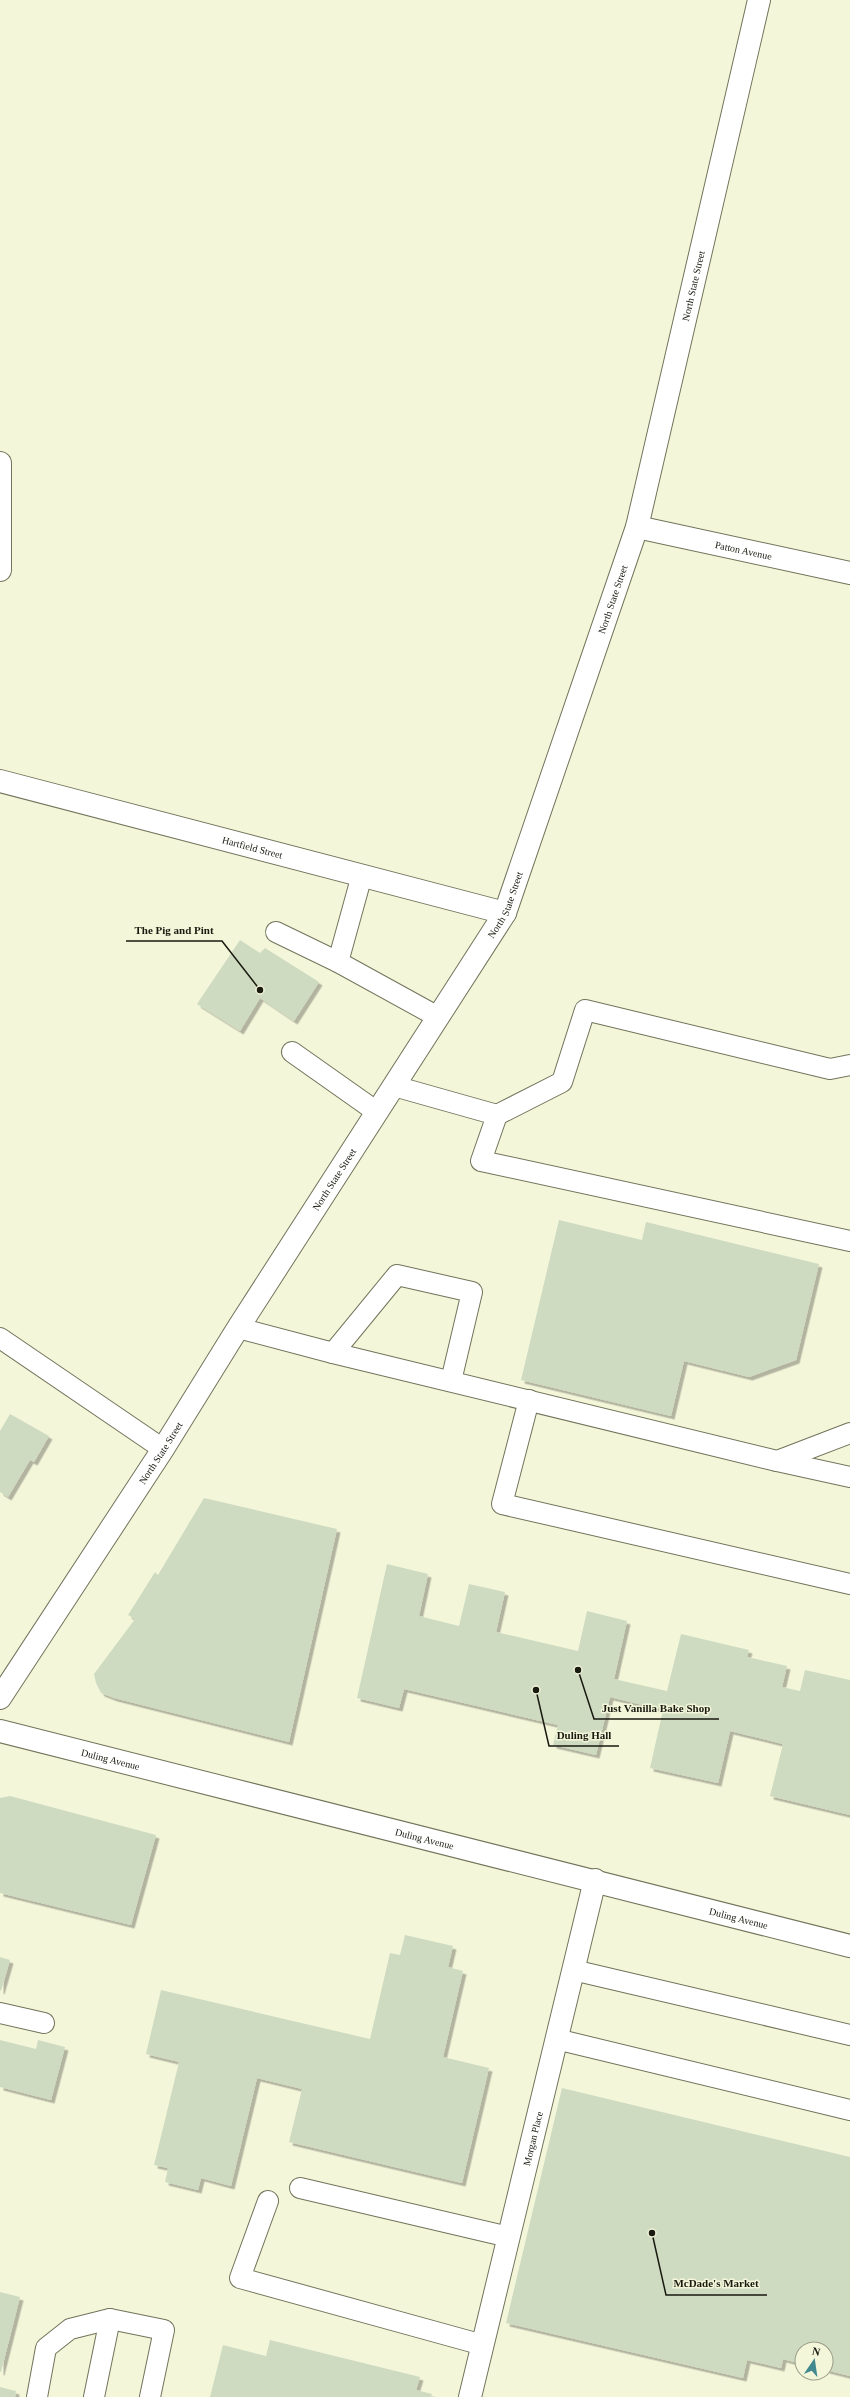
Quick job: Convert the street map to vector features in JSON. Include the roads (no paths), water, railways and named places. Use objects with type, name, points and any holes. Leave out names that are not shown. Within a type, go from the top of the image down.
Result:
[{"type":"street","name":"North State Street","points":[[0,1698],[163,1448],[238,1328],[505,913],[637,528],[759,0]]},
{"type":"street","points":[[0,463],[0,570]]},
{"type":"street","name":"Patton Avenue","points":[[637,528],[850,573]]},
{"type":"street","name":"Hartfield Street","points":[[0,781],[505,913]]},
{"type":"street","name":"Duling Avenue","points":[[0,1731],[595,1880],[850,1946]]},
{"type":"street","name":"Morgan Place","points":[[470,2397],[595,1880]]},
{"type":"lane","points":[[338,962],[362,875]]},
{"type":"lane","points":[[276,932],[338,962],[438,1017]]},
{"type":"lane","points":[[394,1086],[497,1115],[562,1082],[585,1010],[830,1069],[850,1065]]},
{"type":"lane","points":[[292,1052],[377,1112]]},
{"type":"lane","points":[[497,1115],[481,1161],[850,1241]]},
{"type":"lane","points":[[333,1354],[398,1275],[412,1278],[472,1292],[451,1381]]},
{"type":"lane","points":[[238,1328],[333,1354],[451,1381],[777,1461],[850,1477]]},
{"type":"lane","points":[[0,1338],[163,1448]]},
{"type":"lane","points":[[529,1400],[502,1504],[850,1584]]},
{"type":"lane","points":[[777,1461],[850,1433]]},
{"type":"lane","points":[[573,1970],[850,2035]]},
{"type":"lane","points":[[0,2012],[44,2023]]},
{"type":"lane","points":[[556,2039],[850,2110]]},
{"type":"lane","points":[[300,2188],[509,2237]]},
{"type":"lane","points":[[268,2201],[240,2278],[483,2345]]},
{"type":"lane","points":[[37,2397],[46,2348],[70,2328],[110,2319],[164,2330],[150,2397]]},
{"type":"lane","points":[[94,2397],[110,2319]]},
{"type":"place","name":"The Pig and Pint","points":[[260,990]]},
{"type":"place","name":"Just Vanilla Bake Shop","points":[[578,1670]]},
{"type":"place","name":"Duling Hall","points":[[536,1690]]},
{"type":"place","name":"McDade's Market","points":[[652,2233]]}]
